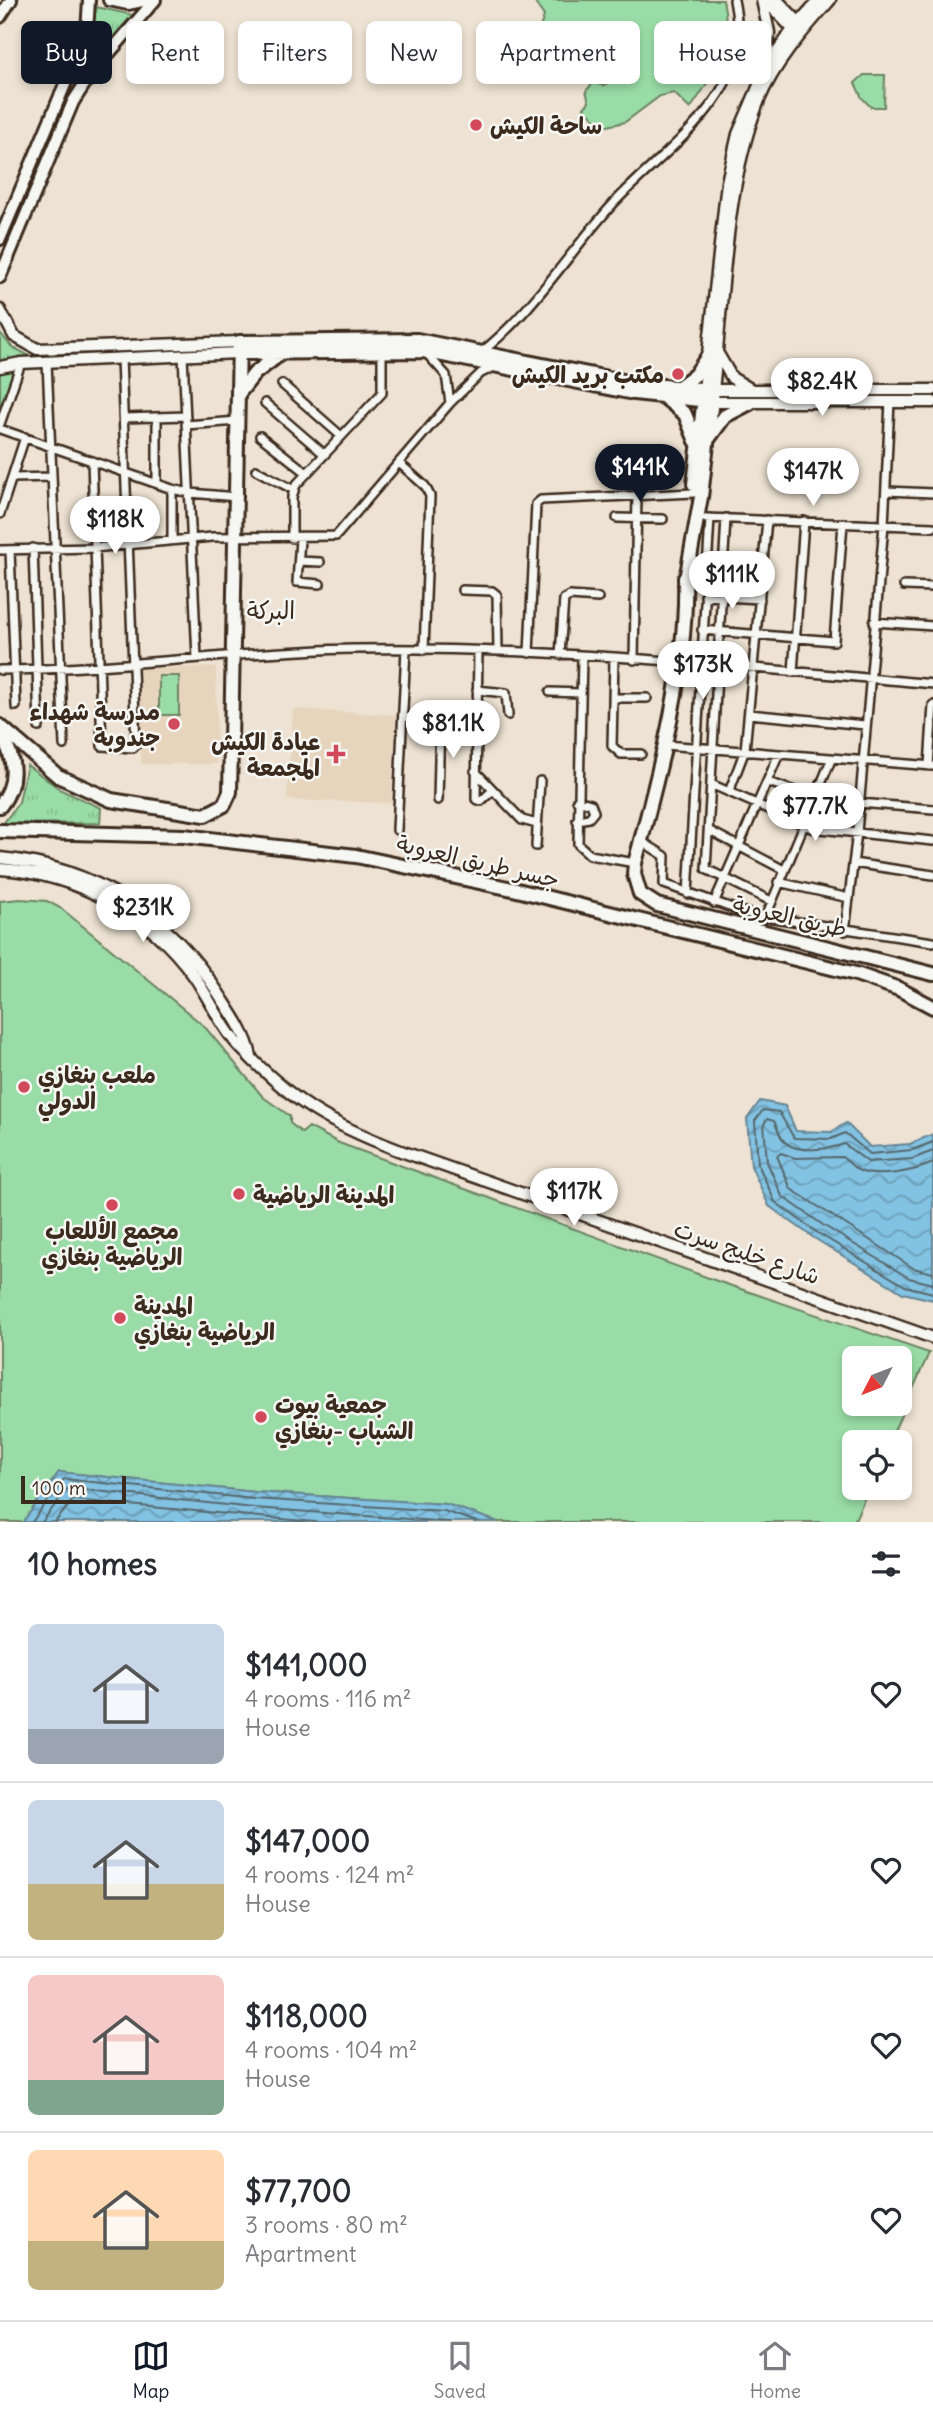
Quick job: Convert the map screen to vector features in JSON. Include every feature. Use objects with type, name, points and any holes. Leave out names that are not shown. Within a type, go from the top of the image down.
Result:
[{"type":"highway","points":[[238,347],[417,340],[483,351],[671,393],[702,444],[700,517],[685,585],[678,662],[665,745],[635,863]]},
{"type":"highway","points":[[238,347],[284,351],[423,351],[498,366],[671,393],[708,396],[694,493],[700,517]]},
{"type":"highway","points":[[0,726],[58,776],[111,800],[205,815],[224,805],[230,792],[238,497],[238,347]]},
{"type":"highway","points":[[239,394],[255,373],[284,351]]},
{"type":"highway","points":[[671,393],[695,375],[713,355]]},
{"type":"highway","points":[[702,444],[725,416],[753,398]]},
{"type":"highway","points":[[0,731],[11,753],[13,775],[10,790],[0,806]]},
{"type":"highway","name":"جسر طريق العروبة","points":[[0,831],[184,836],[356,856],[517,890],[856,974],[899,989],[933,1007]]},
{"type":"highway","name":"طريق العروبة","points":[[635,863],[634,874],[640,894],[657,905],[933,974]]},
{"type":"main road","points":[[0,239],[87,32],[89,0]]},
{"type":"main road","points":[[109,0],[128,4],[147,0]]},
{"type":"main road","points":[[0,277],[73,102],[91,74],[155,0]]},
{"type":"main road","points":[[763,0],[799,29]]},
{"type":"main road","points":[[763,0],[767,21]]},
{"type":"main road","points":[[777,0],[799,29]]},
{"type":"main road","points":[[771,63],[819,0]]},
{"type":"main road","points":[[830,0],[799,29],[760,99],[744,144],[735,189],[708,396],[933,402]]},
{"type":"main road","points":[[759,84],[743,118],[727,182],[713,355],[753,398],[933,390]]},
{"type":"main road","points":[[0,310],[14,336],[25,345],[48,351],[238,347]]},
{"type":"main road","points":[[0,367],[21,363],[183,355],[238,347]]},
{"type":"main road","name":"شارع خليج سرت","points":[[0,858],[38,863],[83,876],[153,917],[180,941],[203,970],[243,1032],[251,1056]]},
{"type":"main road","name":"شارع خليج سرت","points":[[0,869],[44,875],[86,889],[141,922],[182,961],[232,1038],[296,1100],[356,1133],[933,1338]]},
{"type":"street","points":[[483,351],[511,329],[614,204],[711,104],[724,84],[733,62],[737,37],[734,0]]},
{"type":"street","points":[[320,584],[297,582],[299,561],[294,490],[340,435],[382,393],[382,349]]},
{"type":"street","points":[[423,351],[446,375],[450,403]]},
{"type":"street","points":[[183,355],[197,658]]},
{"type":"street","points":[[92,461],[102,746],[133,748],[136,745],[135,661],[121,358]]},
{"type":"street","points":[[47,362],[63,668],[64,745]]},
{"type":"street","points":[[21,363],[0,426],[172,489],[190,494],[238,497]]},
{"type":"street","points":[[0,550],[93,548],[237,536],[332,538],[340,533],[450,403],[481,373],[498,366]]},
{"type":"street","points":[[282,384],[340,435]]},
{"type":"street","points":[[845,930],[857,832],[884,525],[890,402]]},
{"type":"street","points":[[265,403],[324,454]]},
{"type":"street","points":[[124,418],[186,416]]},
{"type":"street","points":[[157,418],[157,482]]},
{"type":"street","points":[[186,425],[239,421]]},
{"type":"street","points":[[260,436],[307,473]]},
{"type":"street","points":[[1,509],[25,437]]},
{"type":"street","points":[[399,463],[425,486],[430,496],[424,650]]},
{"type":"street","points":[[256,470],[294,490]]},
{"type":"street","points":[[13,478],[52,477]]},
{"type":"street","points":[[172,489],[172,540]]},
{"type":"street","points":[[886,491],[933,493]]},
{"type":"street","points":[[529,653],[536,504],[541,500],[694,493]]},
{"type":"street","points":[[634,660],[637,495]]},
{"type":"street","points":[[688,894],[705,596],[700,517],[933,527]]},
{"type":"street","points":[[726,518],[713,785],[706,870],[771,901]]},
{"type":"street","points":[[617,519],[663,519]]},
{"type":"street","points":[[729,792],[745,750],[767,520]]},
{"type":"street","points":[[793,672],[804,522]]},
{"type":"street","points":[[702,631],[834,641],[843,523]]},
{"type":"street","points":[[33,548],[39,727]]},
{"type":"street","points":[[10,550],[16,706]]},
{"type":"street","points":[[299,561],[320,562]]},
{"type":"street","points":[[904,586],[933,587]]},
{"type":"street","points":[[462,590],[492,592],[498,595],[498,651]]},
{"type":"street","points":[[560,655],[564,599],[570,596],[598,598]]},
{"type":"street","points":[[705,596],[760,598]]},
{"type":"street","points":[[874,622],[933,626]]},
{"type":"street","points":[[0,670],[352,649],[406,649],[498,651],[700,663],[933,684]]},
{"type":"street","points":[[397,830],[406,649]]},
{"type":"street","points":[[478,651],[476,799],[483,799],[493,790]]},
{"type":"street","points":[[582,656],[577,841],[583,852],[635,863]]},
{"type":"street","points":[[614,658],[614,750],[621,754],[642,754]]},
{"type":"street","points":[[477,690],[506,693],[508,715]]},
{"type":"street","points":[[550,692],[581,693]]},
{"type":"street","points":[[613,698],[647,698]]},
{"type":"street","points":[[665,745],[931,766],[933,705]]},
{"type":"street","points":[[749,714],[865,725]]},
{"type":"street","points":[[402,717],[476,720]]},
{"type":"street","points":[[438,800],[440,719]]},
{"type":"street","points":[[714,903],[741,848],[779,754]]},
{"type":"street","points":[[766,916],[831,760]]},
{"type":"street","points":[[475,771],[522,820],[537,824]]},
{"type":"street","points":[[536,846],[540,781]]},
{"type":"street","points":[[768,782],[815,798]]},
{"type":"street","points":[[713,785],[802,826],[933,841]]},
{"type":"street","points":[[577,820],[589,818],[594,811],[591,804],[578,800]]},
{"type":"street","points":[[859,803],[933,809]]},
{"type":"street","points":[[710,831],[784,870]]},
{"type":"street","points":[[640,841],[665,856],[664,884],[714,903],[766,916],[933,942]]},
{"type":"street","points":[[853,863],[933,875]]},
{"type":"street","points":[[778,882],[849,898]]},
{"type":"shaded area","points":[[216,667],[217,764],[141,764],[140,668]]},
{"type":"shaded area","points":[[293,709],[396,715],[391,803],[287,800]]},
{"type":"green space","points":[[533,0],[723,0],[726,21],[654,21],[654,84],[707,84],[690,109],[674,93],[660,96],[625,122],[603,127],[584,108],[589,102],[586,91],[592,84],[640,84],[640,21],[542,21],[544,16]]},
{"type":"green space","points":[[96,7],[133,15],[112,37],[112,21],[94,21]]},
{"type":"green space","points":[[864,75],[885,75],[884,107],[871,107],[862,98],[855,83]]},
{"type":"green space","points":[[70,84],[75,84],[62,104]]},
{"type":"green space","points":[[0,333],[12,347],[32,357],[0,360]]},
{"type":"green space","points":[[15,369],[0,411],[0,372]]},
{"type":"green space","points":[[159,676],[179,676],[179,715],[159,715]]},
{"type":"green space","points":[[27,765],[61,790],[101,808],[100,823],[3,824],[19,802]]},
{"type":"green space","name":"المدينة الرياضية","points":[[0,901],[47,901],[62,909],[204,1026],[263,1097],[290,1116],[290,1123],[302,1133],[309,1127],[339,1143],[717,1281],[908,1346],[842,1346],[842,1416],[901,1416],[894,1430],[842,1430],[842,1500],[864,1500],[854,1522],[498,1522],[446,1504],[255,1492],[59,1472],[23,1522],[0,1522]]},
{"type":"green space","name":"المدينة الرياضية","points":[[912,1347],[929,1353],[912,1391]]},
{"type":"water","points":[[760,1101],[785,1106],[796,1131],[831,1132],[846,1123],[870,1147],[910,1144],[933,1134],[933,1300],[903,1293],[814,1238],[769,1206],[751,1166],[747,1119]]},
{"type":"water","points":[[59,1472],[255,1492],[446,1504],[498,1522],[23,1522]]},
{"type":"place","name":"ساحة الكيش","points":[[476,125]]},
{"type":"place","name":"مكتب بريد الكيش","points":[[678,374]]},
{"type":"place","name":"مدرسة شهداء جندوبة","points":[[174,724]]},
{"type":"place","name":"عيادة الكيش المجمعة","points":[[336,754]]},
{"type":"place","name":"ملعب بنغازي الدولي","points":[[24,1087]]},
{"type":"place","name":"المدينة الرياضية","points":[[239,1194]]},
{"type":"place","name":"مجمع الأللعاب الرياضية بنغازي","points":[[112,1205]]},
{"type":"place","name":"المدينة الرياضية بنغازي","points":[[120,1318]]},
{"type":"place","name":"جمعية بيوت الشباب -بنغازي","points":[[261,1417]]},
{"type":"district","name":"البركة","points":[[271,610]]}]
